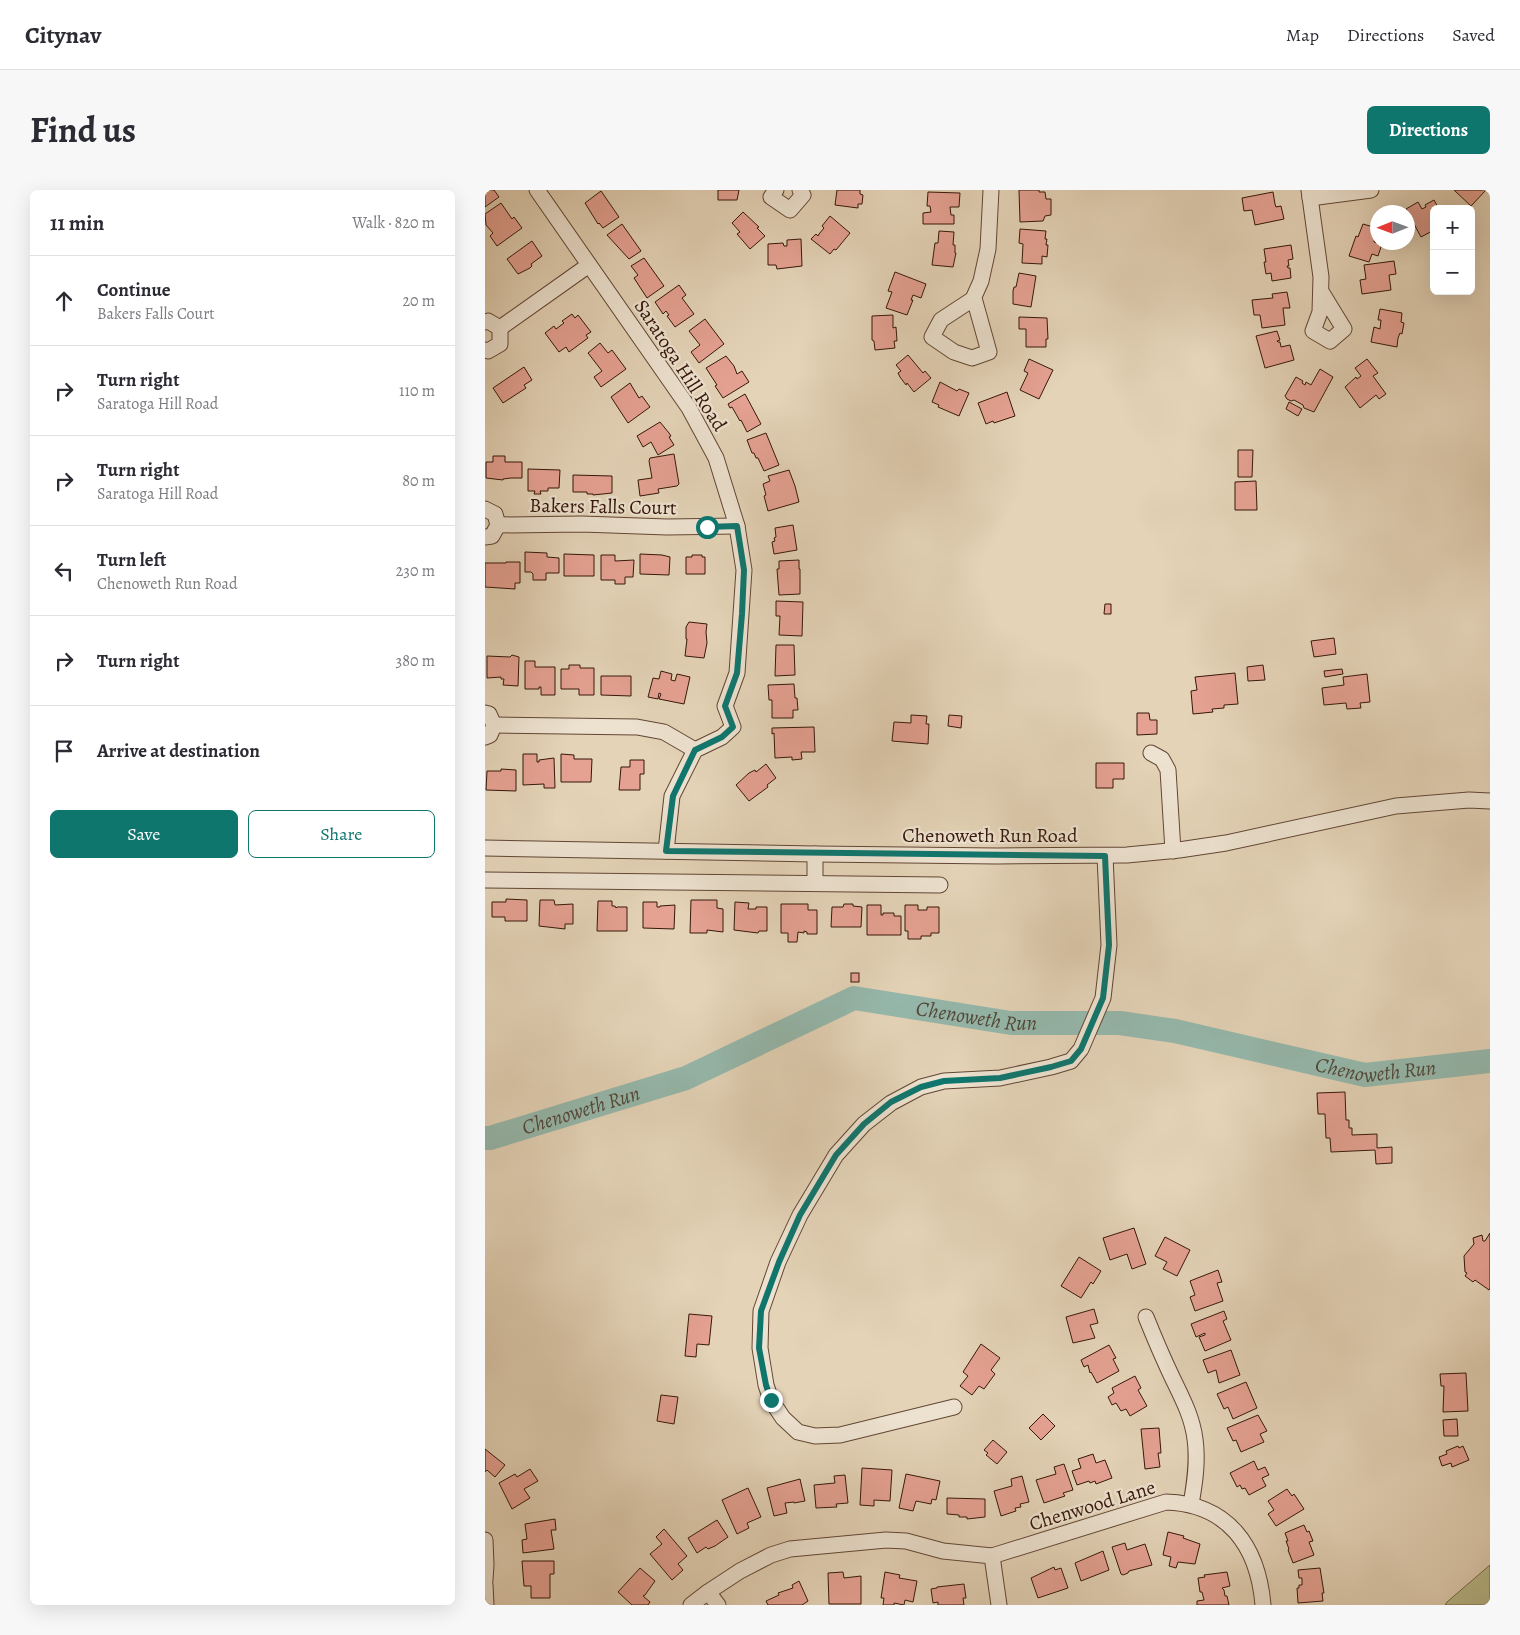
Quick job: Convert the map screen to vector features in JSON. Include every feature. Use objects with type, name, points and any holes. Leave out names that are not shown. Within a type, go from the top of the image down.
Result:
[{"type":"street","name":"Saratoga Hill Road","points":[[537,190],[689,408],[717,458],[737,526],[744,570],[742,614],[737,673],[725,706],[733,727],[722,737],[695,750]]},
{"type":"street","points":[[776,190],[771,197],[791,210],[803,195],[800,190]]},
{"type":"street","points":[[973,298],[989,352],[972,358],[954,352],[933,336],[941,320],[973,299],[981,281],[987,250],[991,190]]},
{"type":"street","points":[[1322,293],[1344,329],[1330,341],[1313,331],[1320,312],[1321,277],[1309,194],[1371,190]]},
{"type":"street","points":[[500,328],[589,265]]},
{"type":"street","points":[[485,322],[489,321],[500,328]]},
{"type":"street","points":[[485,350],[488,351],[500,344],[500,328]]},
{"type":"street","points":[[485,509],[495,514],[499,525],[492,536],[485,537]]},
{"type":"street","name":"Bakers Falls Court","points":[[499,525],[737,526]]},
{"type":"street","points":[[485,713],[489,714],[490,731],[637,727],[664,732],[695,750],[673,796],[666,851]]},
{"type":"street","points":[[1151,754],[1163,759],[1168,770],[1173,851]]},
{"type":"street","name":"Chenoweth Run Road","points":[[485,848],[815,854],[1105,856],[1173,851],[1226,843],[1396,806],[1469,800],[1490,801]]},
{"type":"street","points":[[815,854],[815,883]]},
{"type":"street","points":[[954,1407],[840,1435],[815,1436],[798,1432],[783,1418],[771,1400],[766,1385],[759,1348],[761,1311],[779,1262],[800,1215],[836,1155],[864,1124],[891,1102],[921,1087],[944,1081],[1000,1078],[1051,1067],[1071,1061],[1081,1049],[1103,998],[1109,945],[1105,856]]},
{"type":"street","points":[[485,880],[940,885]]},
{"type":"street","points":[[1145,1317],[1191,1419],[1197,1458],[1191,1504]]},
{"type":"street","name":"Chenwood Lane","points":[[691,1605],[740,1571],[771,1555],[790,1549],[886,1540],[906,1541],[943,1551],[992,1556],[1166,1502],[1191,1504],[1221,1517],[1233,1527],[1250,1553],[1257,1571],[1263,1605]]},
{"type":"street","points":[[485,1540],[485,1580]]},
{"type":"street","points":[[992,1556],[999,1605]]},
{"type":"street","points":[[485,1584],[486,1605]]},
{"type":"street","points":[[708,1592],[718,1605]]},
{"type":"green space","points":[[1490,1565],[1490,1605],[1445,1605],[1447,1602]]},
{"type":"building","points":[[485,190],[494,190],[499,197],[485,207]]},
{"type":"building","points":[[718,190],[739,190],[737,200],[718,200]]},
{"type":"building","points":[[837,190],[860,190],[860,194],[863,195],[862,204],[858,204],[858,208],[835,205]]},
{"type":"building","points":[[1019,190],[1039,190],[1039,192],[1045,192],[1046,199],[1051,199],[1051,215],[1045,216],[1043,221],[1020,222]]},
{"type":"building","points":[[1454,190],[1486,190],[1472,205]]},
{"type":"building","points":[[601,191],[619,217],[603,228],[598,224],[585,203]]},
{"type":"building","points":[[928,192],[960,193],[959,207],[950,207],[951,215],[954,215],[954,224],[923,224],[923,213],[931,212],[930,206],[927,206]]},
{"type":"building","points":[[1273,192],[1276,207],[1281,206],[1284,219],[1255,225],[1252,210],[1244,211],[1242,198]]},
{"type":"building","points":[[1434,200],[1437,205],[1430,205],[1430,232],[1421,237],[1415,226],[1415,205],[1413,205],[1418,202],[1422,209],[1426,207],[1425,205]]},
{"type":"building","points":[[501,203],[512,219],[514,217],[522,228],[497,246],[490,236],[493,233],[486,225],[485,214]]},
{"type":"building","points":[[743,212],[759,227],[757,228],[765,236],[750,249],[737,234],[740,232],[732,223]]},
{"type":"building","points":[[830,216],[850,233],[836,250],[834,249],[830,254],[811,239],[816,234],[818,236],[824,228],[822,226]]},
{"type":"building","points":[[622,224],[641,251],[629,259],[607,235]]},
{"type":"building","points":[[1363,224],[1370,226],[1370,250],[1380,250],[1378,256],[1372,254],[1369,262],[1349,256],[1356,236],[1358,237]]},
{"type":"building","points":[[1020,229],[1046,231],[1047,257],[1042,256],[1042,264],[1022,263],[1023,244],[1019,243]]},
{"type":"building","points":[[939,231],[954,232],[953,245],[955,245],[956,253],[953,267],[932,265]]},
{"type":"building","points":[[801,239],[802,266],[777,269],[776,265],[768,265],[768,244],[783,243],[784,246],[787,246],[787,240]]},
{"type":"building","points":[[532,241],[542,256],[531,264],[530,268],[518,274],[507,259]]},
{"type":"building","points":[[1291,245],[1293,259],[1288,260],[1289,266],[1287,266],[1290,268],[1291,278],[1272,281],[1271,273],[1266,274],[1264,249]]},
{"type":"building","points":[[644,258],[664,286],[647,298],[634,278],[638,275],[631,266]]},
{"type":"building","points":[[1394,261],[1396,274],[1389,275],[1391,290],[1362,294],[1360,280],[1366,279],[1364,265]]},
{"type":"building","points":[[895,272],[926,284],[921,298],[913,295],[907,315],[886,308],[892,292],[888,291]]},
{"type":"building","points":[[1019,273],[1036,276],[1031,307],[1013,304],[1013,291],[1014,287],[1016,287]]},
{"type":"building","points":[[679,285],[686,295],[682,298],[694,314],[675,327],[667,316],[669,315],[666,311],[663,314],[655,302]]},
{"type":"building","points":[[1287,292],[1290,308],[1283,308],[1285,325],[1262,328],[1260,315],[1254,315],[1252,300],[1273,298],[1272,294]]},
{"type":"building","points":[[1380,309],[1402,313],[1401,322],[1404,323],[1402,334],[1400,333],[1398,338],[1397,347],[1371,342],[1374,327],[1380,329],[1381,320],[1378,320]]},
{"type":"building","points":[[572,314],[575,318],[578,315],[591,332],[586,335],[588,338],[569,352],[566,347],[559,352],[545,333],[554,326],[556,329],[564,323],[562,321]]},
{"type":"building","points":[[893,315],[893,328],[896,327],[897,341],[894,341],[895,348],[875,350],[874,341],[872,340],[872,316]]},
{"type":"building","points":[[1019,317],[1047,318],[1048,339],[1046,339],[1046,347],[1026,347],[1026,329],[1019,329]]},
{"type":"building","points":[[705,319],[724,344],[699,363],[691,352],[700,345],[689,331]]},
{"type":"building","points":[[1277,331],[1280,340],[1277,341],[1280,342],[1281,347],[1290,345],[1294,360],[1265,368],[1256,336]]},
{"type":"building","points":[[600,343],[608,353],[612,350],[626,369],[601,387],[594,377],[602,371],[588,353]]},
{"type":"building","points":[[908,355],[923,373],[925,371],[931,378],[914,392],[900,377],[898,373],[901,371],[896,365]]},
{"type":"building","points":[[726,356],[734,366],[737,374],[742,371],[749,382],[723,398],[706,368]]},
{"type":"building","points":[[1029,359],[1053,370],[1039,399],[1020,390],[1028,373],[1024,371]]},
{"type":"building","points":[[1367,359],[1378,373],[1373,376],[1386,394],[1379,399],[1376,395],[1360,408],[1345,387],[1356,377],[1357,379],[1361,376],[1355,368]]},
{"type":"building","points":[[524,367],[532,380],[524,385],[526,388],[503,403],[493,388]]},
{"type":"building","points":[[1320,369],[1333,377],[1314,412],[1304,408],[1303,405],[1294,400],[1287,399],[1285,396],[1296,377],[1303,381],[1302,383],[1305,385],[1306,382],[1311,385]]},
{"type":"building","points":[[940,382],[957,391],[959,389],[969,393],[959,416],[938,407],[939,405],[932,402]]},
{"type":"building","points":[[630,383],[639,398],[642,396],[650,407],[628,423],[611,397]]},
{"type":"building","points":[[1007,392],[1015,416],[986,424],[978,403]]},
{"type":"building","points":[[745,394],[761,424],[747,432],[741,420],[728,404]]},
{"type":"building","points":[[1289,402],[1302,409],[1298,416],[1286,409]]},
{"type":"building","points":[[660,422],[671,436],[669,437],[674,445],[658,455],[651,442],[643,447],[637,436]]},
{"type":"building","points":[[766,433],[779,465],[764,471],[758,458],[752,453],[747,440]]},
{"type":"building","points":[[1238,450],[1253,450],[1252,477],[1238,477]]},
{"type":"building","points":[[674,454],[679,484],[658,489],[659,493],[640,496],[638,480],[652,478],[650,458]]},
{"type":"building","points":[[493,456],[505,456],[505,462],[522,462],[522,478],[503,480],[486,478],[486,462],[493,462]]},
{"type":"building","points":[[528,469],[560,470],[559,488],[548,488],[548,491],[540,491],[541,494],[534,494],[535,491],[528,491]]},
{"type":"building","points":[[789,470],[799,502],[768,511],[763,484],[770,481],[768,476]]},
{"type":"building","points":[[573,475],[612,476],[612,493],[593,495],[587,494],[587,492],[573,492]]},
{"type":"building","points":[[1256,481],[1257,510],[1235,510],[1235,482]]},
{"type":"building","points":[[793,525],[797,550],[774,554],[772,542],[775,541],[774,538],[776,537],[775,528]]},
{"type":"building","points":[[525,552],[547,553],[547,557],[559,558],[559,573],[546,573],[546,580],[533,580],[531,572],[525,572]]},
{"type":"building","points":[[564,554],[594,555],[594,576],[564,576]]},
{"type":"building","points":[[640,554],[670,557],[669,575],[640,574]]},
{"type":"building","points":[[601,555],[615,555],[615,561],[634,560],[633,577],[625,577],[625,584],[615,584],[615,580],[601,580]]},
{"type":"building","points":[[692,555],[702,555],[702,557],[705,557],[705,574],[686,574],[686,557],[692,557]]},
{"type":"building","points":[[799,560],[800,594],[779,595],[777,569],[779,569],[779,561]]},
{"type":"building","points":[[520,562],[520,583],[515,583],[515,589],[485,587],[485,563]]},
{"type":"building","points":[[776,601],[803,602],[802,636],[779,635],[780,616],[776,616]]},
{"type":"building","points":[[1105,604],[1111,604],[1111,614],[1104,614]]},
{"type":"building","points":[[689,622],[707,624],[707,643],[704,658],[685,656],[686,627]]},
{"type":"building","points":[[1334,638],[1336,654],[1314,657],[1311,641]]},
{"type":"building","points":[[776,645],[794,645],[795,675],[775,676]]},
{"type":"building","points":[[512,655],[519,657],[518,686],[503,685],[504,679],[501,679],[501,677],[487,678],[487,656],[510,657]]},
{"type":"building","points":[[525,661],[535,661],[535,667],[555,667],[555,695],[541,695],[541,687],[539,689],[525,689]]},
{"type":"building","points":[[569,665],[580,665],[580,668],[594,668],[594,695],[579,695],[579,689],[561,689],[561,669],[569,669]]},
{"type":"building","points":[[1263,665],[1265,680],[1248,681],[1247,667]]},
{"type":"building","points":[[1342,669],[1343,674],[1325,677],[1324,671]]},
{"type":"building","points":[[661,671],[672,674],[671,680],[675,681],[677,674],[690,677],[684,704],[659,699],[661,694],[659,693],[658,699],[648,697],[653,678],[659,679]]},
{"type":"building","points":[[1235,673],[1238,704],[1224,705],[1224,708],[1212,709],[1213,712],[1193,714],[1191,691],[1197,690],[1195,677]]},
{"type":"building","points":[[1367,674],[1370,702],[1360,703],[1361,708],[1347,709],[1346,703],[1324,705],[1322,688],[1344,685],[1343,677]]},
{"type":"building","points":[[601,676],[631,676],[631,696],[601,695]]},
{"type":"building","points":[[794,684],[798,710],[793,710],[793,718],[772,718],[772,700],[769,700],[768,685]]},
{"type":"building","points":[[1137,713],[1149,713],[1150,720],[1157,720],[1157,734],[1137,735]]},
{"type":"building","points":[[911,715],[927,716],[926,724],[929,724],[928,744],[892,741],[894,722],[911,723]]},
{"type":"building","points":[[949,715],[962,716],[961,728],[948,726]]},
{"type":"building","points":[[814,727],[815,752],[801,752],[802,759],[792,760],[792,757],[775,758],[772,728]]},
{"type":"building","points":[[523,754],[537,754],[537,762],[554,758],[555,788],[544,788],[544,784],[523,785]]},
{"type":"building","points":[[561,754],[574,755],[574,759],[592,759],[591,782],[561,782]]},
{"type":"building","points":[[630,760],[644,760],[644,774],[640,774],[640,790],[619,790],[621,767],[630,767]]},
{"type":"building","points":[[1096,763],[1124,763],[1124,779],[1113,779],[1113,788],[1096,788]]},
{"type":"building","points":[[766,764],[776,778],[767,785],[768,787],[749,801],[736,785],[749,773],[755,770],[756,772]]},
{"type":"building","points":[[501,769],[516,770],[516,791],[486,790],[487,771],[501,771]]},
{"type":"building","points":[[506,899],[527,900],[527,921],[505,921],[505,917],[492,917],[492,902],[506,902]]},
{"type":"building","points":[[540,900],[554,900],[555,905],[573,904],[573,924],[565,924],[565,929],[539,926]]},
{"type":"building","points":[[691,900],[717,900],[717,908],[723,909],[723,932],[707,930],[707,933],[690,933]]},
{"type":"building","points":[[598,901],[612,901],[612,906],[616,908],[627,907],[627,931],[597,931]]},
{"type":"building","points":[[643,902],[657,902],[657,907],[675,905],[674,929],[643,928]]},
{"type":"building","points":[[735,902],[749,903],[748,909],[767,907],[767,931],[759,931],[758,933],[734,930]]},
{"type":"building","points":[[781,904],[808,904],[808,910],[817,910],[817,934],[807,934],[804,931],[804,933],[798,932],[797,942],[788,942],[788,933],[781,933]]},
{"type":"building","points":[[844,904],[862,907],[861,927],[831,927],[832,907],[843,907]]},
{"type":"building","points":[[867,905],[881,905],[881,915],[883,913],[894,913],[894,916],[901,916],[901,935],[867,935]]},
{"type":"building","points":[[905,905],[918,905],[918,910],[927,910],[927,907],[939,907],[939,933],[931,933],[931,936],[921,936],[921,939],[908,939],[908,931],[905,931]]},
{"type":"building","points":[[851,973],[859,973],[859,982],[851,982]]},
{"type":"building","points":[[1345,1092],[1346,1120],[1349,1120],[1349,1128],[1352,1128],[1352,1135],[1377,1134],[1377,1148],[1392,1147],[1392,1163],[1376,1164],[1375,1150],[1331,1152],[1330,1138],[1326,1138],[1325,1114],[1318,1114],[1317,1093]]},
{"type":"building","points":[[1134,1228],[1146,1264],[1132,1269],[1127,1254],[1110,1260],[1103,1238]]},
{"type":"building","points":[[1490,1233],[1489,1290],[1475,1280],[1473,1282],[1465,1276],[1467,1273],[1465,1272],[1464,1256],[1474,1244],[1473,1238],[1482,1235],[1483,1241],[1485,1241]]},
{"type":"building","points":[[1165,1237],[1190,1250],[1177,1276],[1163,1269],[1167,1262],[1155,1256]]},
{"type":"building","points":[[1079,1257],[1101,1271],[1081,1298],[1061,1286]]},
{"type":"building","points":[[1218,1270],[1222,1282],[1217,1283],[1223,1301],[1195,1311],[1190,1297],[1195,1295],[1190,1281]]},
{"type":"building","points":[[1094,1309],[1098,1323],[1090,1325],[1095,1338],[1073,1343],[1066,1317]]},
{"type":"building","points":[[1224,1311],[1227,1319],[1223,1321],[1231,1340],[1205,1351],[1199,1337],[1205,1335],[1205,1333],[1196,1337],[1191,1324]]},
{"type":"building","points":[[689,1314],[712,1316],[709,1345],[697,1344],[696,1357],[685,1356]]},
{"type":"building","points":[[981,1344],[1000,1358],[991,1370],[995,1374],[984,1389],[979,1386],[972,1395],[960,1386],[968,1376],[963,1372]]},
{"type":"building","points":[[1109,1345],[1116,1358],[1113,1359],[1119,1371],[1097,1383],[1090,1373],[1088,1365],[1084,1367],[1081,1360]]},
{"type":"building","points":[[1231,1350],[1240,1375],[1219,1383],[1216,1370],[1208,1373],[1203,1360]]},
{"type":"building","points":[[1466,1373],[1468,1411],[1443,1412],[1444,1386],[1441,1386],[1440,1374]]},
{"type":"building","points":[[1135,1376],[1141,1388],[1138,1390],[1147,1406],[1130,1416],[1126,1409],[1121,1411],[1116,1403],[1112,1405],[1108,1397],[1114,1393],[1112,1388]]},
{"type":"building","points":[[1246,1382],[1257,1408],[1233,1419],[1228,1407],[1224,1409],[1217,1394]]},
{"type":"building","points":[[661,1395],[678,1397],[674,1424],[657,1421]]},
{"type":"building","points":[[1043,1414],[1055,1426],[1041,1440],[1029,1428]]},
{"type":"building","points":[[1258,1415],[1267,1431],[1260,1434],[1264,1442],[1241,1452],[1236,1440],[1233,1441],[1227,1428]]},
{"type":"building","points":[[1457,1419],[1458,1436],[1444,1436],[1443,1420]]},
{"type":"building","points":[[1159,1428],[1161,1453],[1158,1453],[1160,1467],[1145,1469],[1141,1429]]},
{"type":"building","points":[[993,1440],[1007,1452],[997,1464],[986,1455],[988,1453],[984,1450]]},
{"type":"building","points":[[1458,1446],[1459,1448],[1463,1446],[1469,1460],[1452,1467],[1451,1463],[1442,1466],[1439,1457],[1447,1454],[1446,1451]]},
{"type":"building","points":[[485,1449],[505,1465],[495,1477],[487,1470],[485,1472]]},
{"type":"building","points":[[1093,1454],[1096,1463],[1105,1460],[1112,1478],[1096,1484],[1095,1481],[1090,1483],[1089,1481],[1077,1485],[1072,1471],[1081,1468],[1078,1459]]},
{"type":"building","points":[[1254,1461],[1258,1470],[1265,1467],[1269,1475],[1262,1478],[1266,1486],[1249,1495],[1245,1488],[1242,1489],[1240,1485],[1237,1487],[1230,1473]]},
{"type":"building","points":[[1064,1464],[1073,1490],[1063,1493],[1065,1496],[1044,1503],[1036,1480],[1056,1474],[1054,1467]]},
{"type":"building","points":[[862,1468],[892,1470],[890,1501],[874,1500],[874,1506],[860,1505]]},
{"type":"building","points":[[530,1469],[538,1481],[524,1489],[530,1498],[512,1509],[499,1483],[515,1474],[517,1477]]},
{"type":"building","points":[[906,1474],[940,1481],[936,1500],[932,1499],[931,1504],[916,1501],[913,1511],[899,1508]]},
{"type":"building","points":[[845,1475],[848,1503],[836,1504],[837,1507],[816,1508],[814,1485],[835,1483],[834,1476]]},
{"type":"building","points":[[1022,1476],[1029,1502],[1020,1504],[1021,1507],[1015,1508],[1016,1511],[1001,1516],[994,1491],[1012,1486],[1011,1479]]},
{"type":"building","points":[[800,1479],[805,1501],[785,1503],[787,1513],[774,1516],[767,1488]]},
{"type":"building","points":[[748,1488],[761,1517],[747,1523],[749,1528],[737,1534],[722,1500]]},
{"type":"building","points":[[1287,1489],[1292,1496],[1294,1494],[1304,1509],[1276,1526],[1268,1514],[1274,1510],[1268,1501]]},
{"type":"building","points":[[947,1498],[985,1499],[985,1517],[967,1519],[967,1517],[959,1517],[959,1515],[947,1514]]},
{"type":"building","points":[[555,1519],[556,1530],[551,1530],[554,1549],[523,1553],[522,1540],[527,1539],[525,1524]]},
{"type":"building","points":[[717,1520],[728,1537],[715,1546],[708,1549],[706,1547],[697,1553],[688,1538]]},
{"type":"building","points":[[1304,1525],[1313,1541],[1309,1542],[1314,1555],[1293,1563],[1285,1533]]},
{"type":"building","points":[[664,1529],[687,1556],[678,1564],[683,1570],[672,1580],[650,1554],[662,1544],[656,1537]]},
{"type":"building","points":[[1168,1532],[1184,1536],[1183,1538],[1200,1544],[1195,1564],[1178,1562],[1176,1568],[1169,1566],[1171,1557],[1163,1555]]},
{"type":"building","points":[[1125,1543],[1127,1550],[1145,1544],[1152,1565],[1129,1571],[1123,1575],[1121,1574],[1112,1547]]},
{"type":"building","points":[[1103,1551],[1109,1570],[1081,1581],[1075,1563]]},
{"type":"building","points":[[522,1561],[554,1561],[554,1574],[550,1574],[550,1598],[531,1598],[531,1586],[524,1586]]},
{"type":"building","points":[[1054,1567],[1055,1570],[1061,1568],[1068,1588],[1038,1598],[1031,1578]]},
{"type":"building","points":[[640,1568],[655,1581],[643,1596],[650,1602],[648,1605],[632,1605],[618,1592]]},
{"type":"building","points":[[1320,1568],[1324,1593],[1322,1593],[1323,1601],[1298,1603],[1297,1588],[1299,1588],[1299,1585],[1302,1585],[1302,1578],[1299,1578],[1298,1570]]},
{"type":"building","points":[[843,1572],[844,1578],[861,1576],[861,1604],[829,1604],[828,1573]]},
{"type":"building","points":[[885,1572],[900,1575],[899,1578],[917,1581],[913,1602],[905,1600],[904,1605],[894,1603],[894,1605],[883,1605],[884,1598],[881,1598]]},
{"type":"building","points":[[1227,1572],[1230,1586],[1222,1588],[1225,1596],[1227,1596],[1229,1605],[1197,1605],[1197,1601],[1204,1600],[1202,1592],[1200,1592],[1198,1578],[1205,1577],[1204,1575]]},
{"type":"building","points":[[799,1581],[808,1601],[802,1605],[768,1605],[766,1601],[779,1595],[778,1593],[793,1588],[792,1585]]},
{"type":"building","points":[[964,1584],[966,1598],[963,1598],[964,1605],[938,1605],[938,1602],[933,1603],[931,1589]]},
{"type":"waterway","name":"Chenoweth Run","points":[[485,1138],[686,1078],[854,998],[1011,1023],[1120,1023],[1175,1031],[1365,1075],[1490,1061]]},
{"type":"route","points":[[707,527],[737,526],[744,570],[737,673],[725,706],[733,727],[722,737],[695,750],[673,796],[666,851],[1105,856],[1109,945],[1103,998],[1081,1049],[1071,1061],[1051,1067],[1000,1078],[944,1081],[921,1087],[891,1102],[864,1124],[836,1155],[800,1215],[779,1262],[761,1311],[759,1348],[771,1400]]}]
